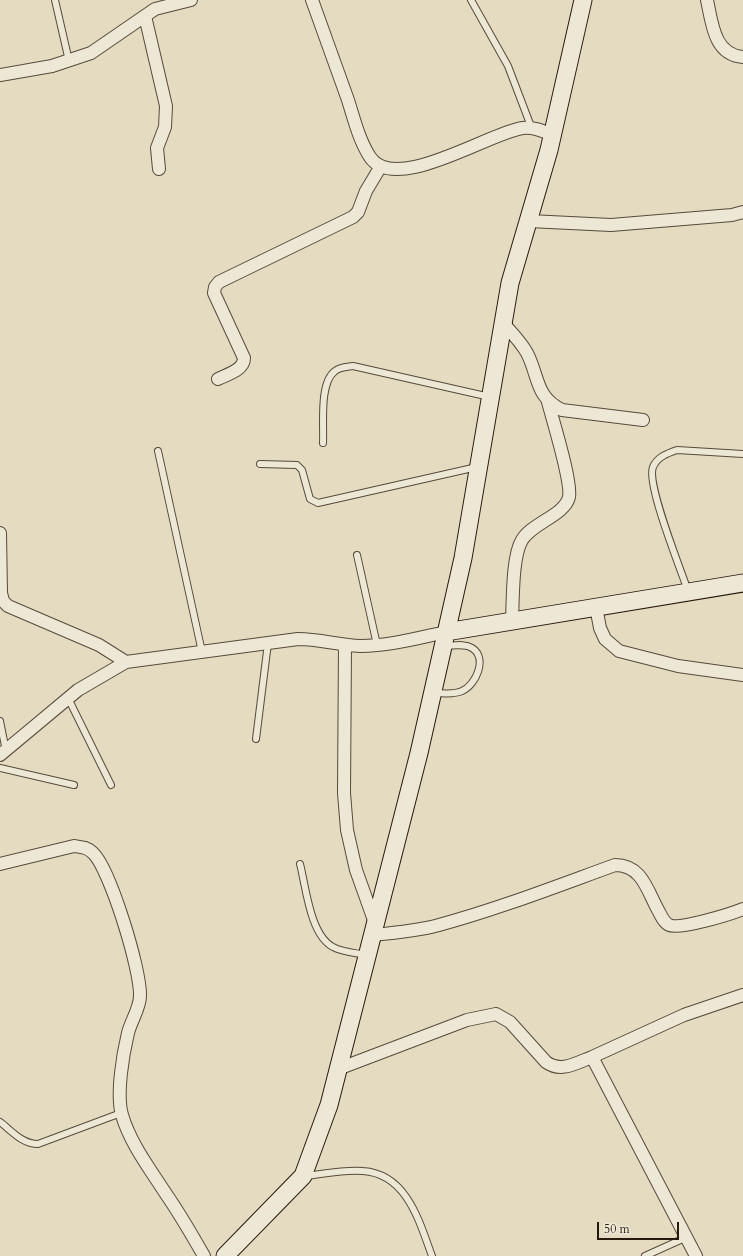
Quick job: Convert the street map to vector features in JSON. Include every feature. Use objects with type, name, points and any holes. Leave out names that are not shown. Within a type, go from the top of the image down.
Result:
[{"type":"street","points":[[0,75],[52,66],[91,53],[155,9],[191,0]]},
{"type":"street","points":[[312,0],[359,134],[370,157],[381,166],[400,169],[422,165],[516,130],[532,129],[553,135]]},
{"type":"street","points":[[225,1256],[303,1176],[329,1105],[445,639],[463,558],[510,283],[553,135],[583,0]]},
{"type":"street","points":[[707,0],[715,34],[720,44],[727,53],[736,57],[743,57]]},
{"type":"street","points":[[145,16],[166,106],[165,127],[157,148],[159,169]]},
{"type":"street","points":[[218,379],[240,368],[243,364],[244,358],[214,293],[215,287],[219,282],[353,217],[358,212],[366,191],[381,166]]},
{"type":"street","points":[[528,221],[610,225],[743,212]]},
{"type":"street","points":[[504,323],[526,351],[539,388],[548,402],[566,473],[570,496],[565,506],[533,528],[522,539],[518,550],[516,564],[512,621]]},
{"type":"street","points":[[548,402],[562,410],[643,420]]},
{"type":"street","points":[[0,533],[0,589],[3,601],[14,610],[98,645],[126,662]]},
{"type":"street","points":[[3,753],[78,690],[126,662],[298,639],[318,639],[346,645],[377,645],[445,639],[512,621],[743,583]]},
{"type":"street","points":[[596,607],[600,628],[605,638],[619,651],[678,666],[743,674]]},
{"type":"street","points":[[346,645],[344,793],[347,830],[356,870],[374,929]]},
{"type":"street","points":[[0,864],[79,846],[85,847],[93,853],[106,873],[136,961],[140,986],[140,998],[128,1033],[121,1090],[122,1113],[127,1129],[145,1162],[204,1256]]},
{"type":"street","points":[[374,929],[403,932],[438,926],[512,902],[615,865],[624,865],[632,868],[639,874],[661,916],[669,925],[690,924],[743,909]]},
{"type":"street","points":[[338,1069],[467,1020],[496,1014],[510,1022],[546,1062],[552,1066],[565,1067],[592,1057],[684,1015],[743,995]]},
{"type":"street","points":[[592,1057],[696,1256]]},
{"type":"lane","points":[[55,0],[69,61]]},
{"type":"lane","points":[[471,0],[508,66],[532,129]]},
{"type":"lane","points":[[323,443],[325,386],[336,371],[344,367],[353,366],[491,397]]},
{"type":"lane","points":[[689,592],[653,489],[653,467],[660,458],[669,452],[677,450],[743,454]]},
{"type":"lane","points":[[158,451],[202,652]]},
{"type":"lane","points":[[260,464],[297,465],[302,470],[310,499],[318,503],[479,466]]},
{"type":"lane","points":[[357,555],[377,645]]},
{"type":"lane","points":[[432,693],[456,693],[468,688],[475,678],[480,662],[476,652],[471,647],[445,639]]},
{"type":"lane","points":[[256,739],[268,643]]},
{"type":"lane","points":[[68,698],[111,785]]},
{"type":"lane","points":[[0,721],[3,753]]},
{"type":"lane","points":[[0,768],[74,785]]},
{"type":"lane","points":[[300,864],[313,919],[322,938],[335,948],[367,956]]},
{"type":"lane","points":[[0,1122],[20,1138],[32,1144],[38,1144],[122,1113]]},
{"type":"lane","points":[[303,1176],[362,1171],[377,1173],[389,1178],[407,1198],[417,1216],[432,1256]]},
{"type":"lane","points":[[645,1256],[686,1237]]}]
